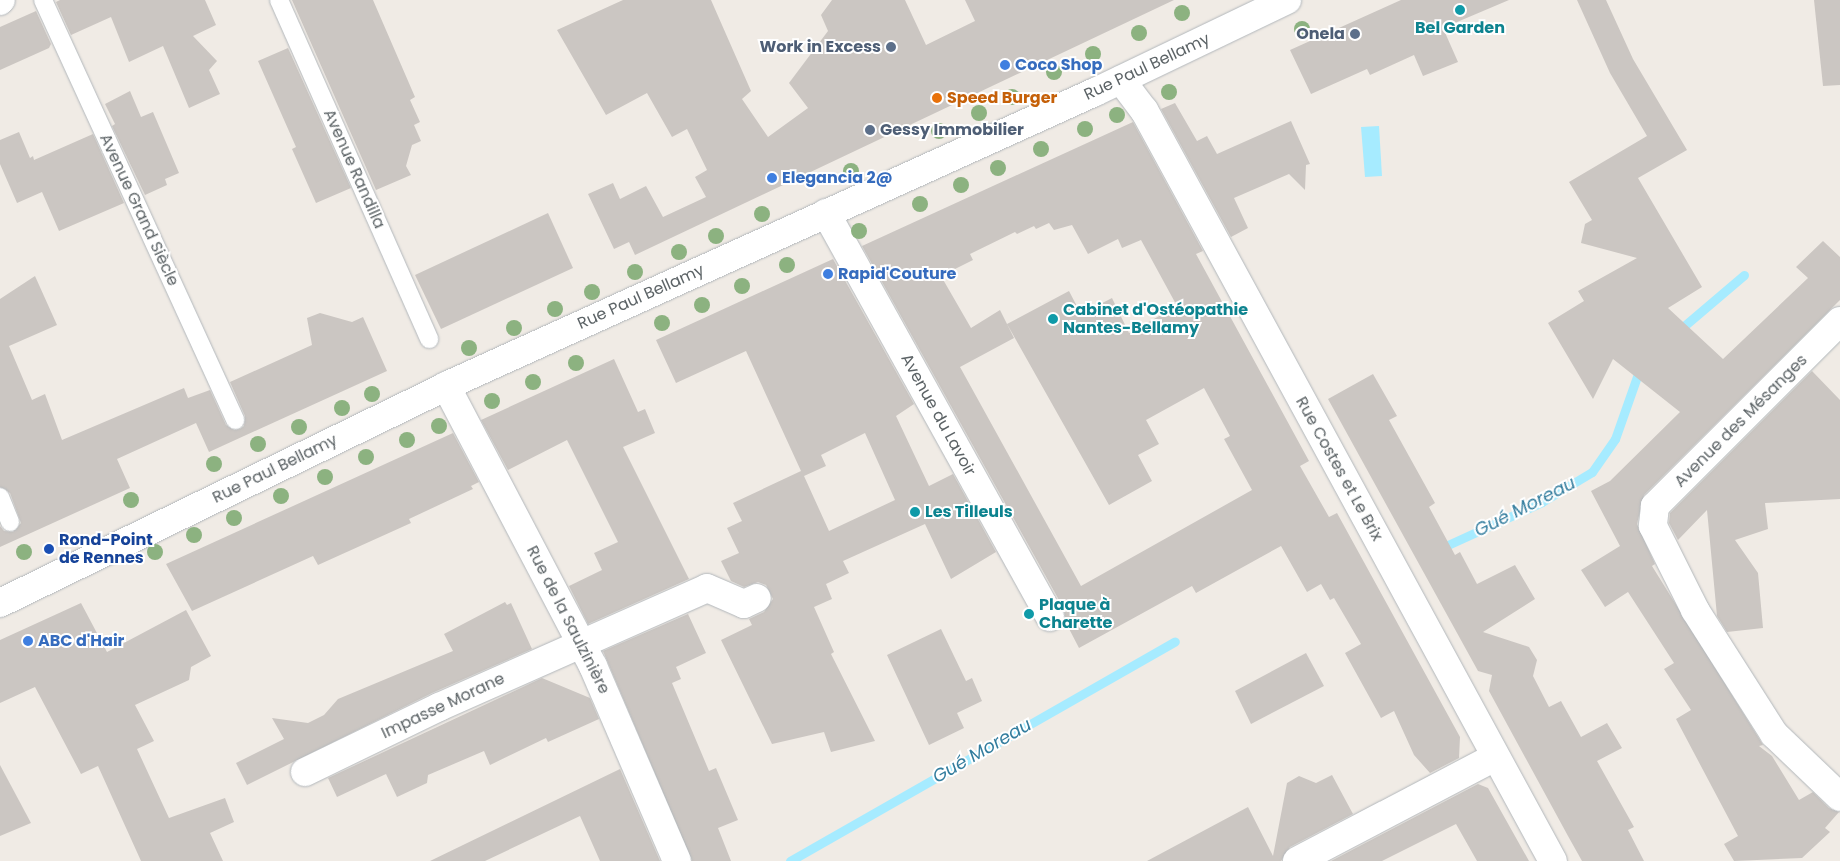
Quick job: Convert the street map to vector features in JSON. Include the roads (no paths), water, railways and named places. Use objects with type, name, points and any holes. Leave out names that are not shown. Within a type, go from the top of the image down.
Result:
[{"type":"street","name":"Rue Paul Bellamy","points":[[0,603],[446,386],[1121,80],[1287,0]]},
{"type":"street","name":"Rue Costes et Le Brix","points":[[1121,80],[1144,110],[1553,861]]},
{"type":"street","name":"Avenue du Lavoir","points":[[826,213],[1050,617]]},
{"type":"street","name":"Avenue des Mésanges","points":[[1840,321],[1655,506],[1653,526],[1694,610],[1774,734],[1840,797]]},
{"type":"street","name":"Rue de la Saulzinière","points":[[446,386],[582,643],[677,861]]},
{"type":"street","name":"Impasse Morane","points":[[304,772],[438,707],[707,588],[744,604],[756,598]]},
{"type":"street","points":[[1296,861],[1495,757]]},
{"type":"lane","name":"Avenue Grand Siècle","points":[[43,0],[235,420]]},
{"type":"lane","name":"Avenue Randilla","points":[[279,0],[429,339]]},
{"type":"lane","points":[[0,497],[10,522]]},
{"type":"water","points":[[1379,126],[1382,176],[1365,177],[1361,127]]},
{"type":"waterway","name":"Gué Moreau","points":[[1677,332],[1744,275]]},
{"type":"waterway","name":"Gué Moreau","points":[[1439,549],[1542,502],[1592,472],[1615,439],[1640,368]]},
{"type":"waterway","name":"Gué Moreau","points":[[790,861],[1175,641]]},
{"type":"place","name":"Bel Garden","points":[[1460,10]]},
{"type":"place","name":"Onela","points":[[1355,34]]},
{"type":"place","name":"Work in Excess","points":[[891,47]]},
{"type":"place","name":"Coco Shop","points":[[1005,65]]},
{"type":"place","name":"Speed Burger","points":[[937,98]]},
{"type":"place","name":"Gessy Immobilier","points":[[870,130]]},
{"type":"place","name":"Elegancia 2@","points":[[772,178]]},
{"type":"place","name":"Rapid'Couture","points":[[828,274]]},
{"type":"place","name":"Cabinet d'Ostéopathie Nantes-Bellamy","points":[[1053,319]]},
{"type":"place","name":"Les Tilleuls","points":[[915,512]]},
{"type":"place","name":"Rond-Point de Rennes","points":[[49,549]]},
{"type":"place","name":"Plaque à Charette","points":[[1029,614]]},
{"type":"place","name":"ABC d'Hair","points":[[28,641]]}]
